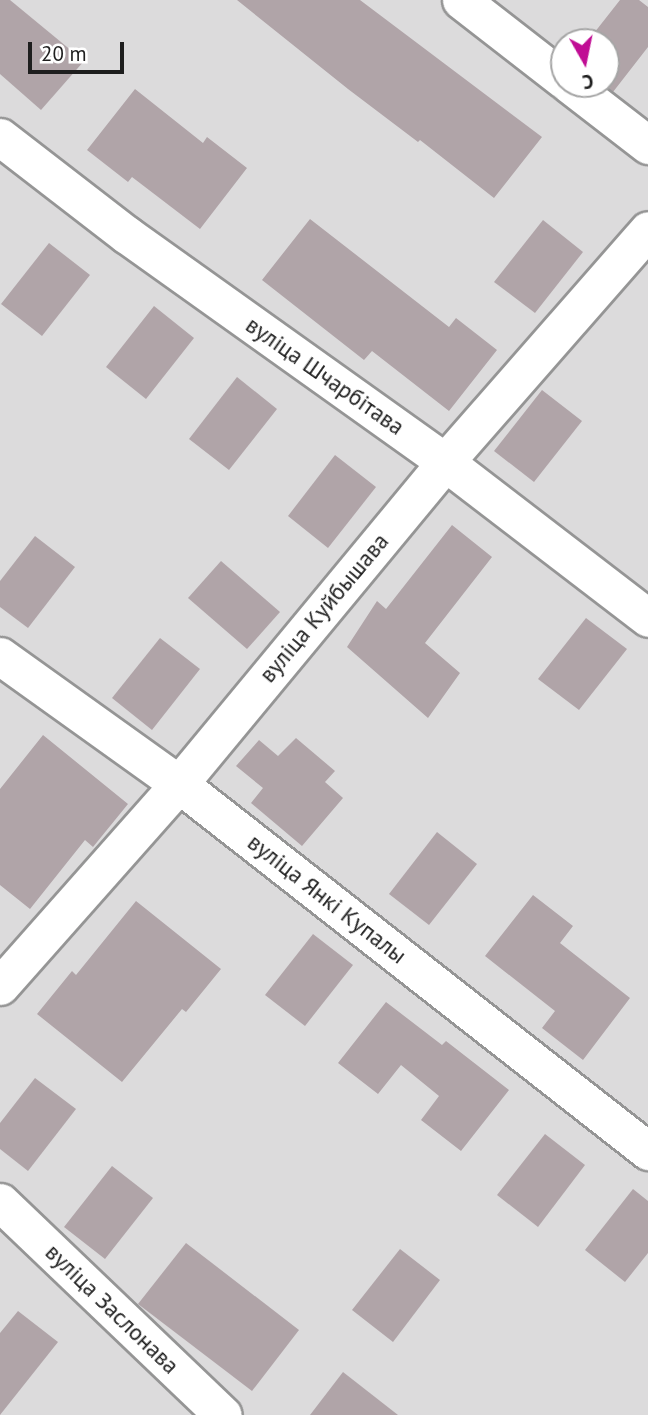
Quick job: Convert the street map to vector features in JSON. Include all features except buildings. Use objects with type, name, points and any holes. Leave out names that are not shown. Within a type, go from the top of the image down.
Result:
[{"type":"street","points":[[461,0],[550,69]]},
{"type":"street","points":[[587,98],[648,145]]},
{"type":"street","name":"вуліца Шчарбітава","points":[[0,137],[127,235],[445,462],[648,618]]},
{"type":"street","name":"вуліца Куйбышава","points":[[0,986],[179,784],[445,462],[648,230]]},
{"type":"street","name":"вуліца Янкі Купалы","points":[[0,656],[179,784],[648,1151]]},
{"type":"street","name":"вуліца Заслонава","points":[[0,1202],[223,1415]]},
{"type":"shaded area","points":[[0,0],[648,0],[648,1415],[0,1415]]}]
